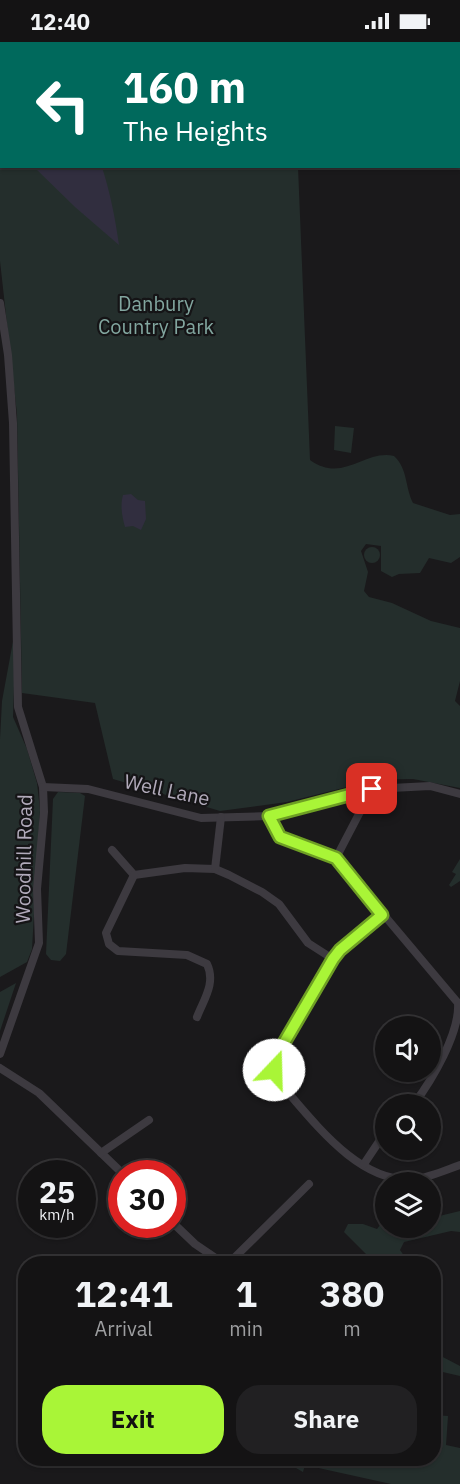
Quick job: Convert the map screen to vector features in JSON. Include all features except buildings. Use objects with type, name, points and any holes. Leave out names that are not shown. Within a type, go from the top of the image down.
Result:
[{"type":"street","name":"Woodhill Road","points":[[0,303],[8,355],[12,423],[18,707],[43,787],[44,812],[37,889],[39,943],[0,1054]]},
{"type":"street","name":"Well Lane","points":[[43,787],[88,789],[201,818],[269,816],[372,789],[430,786],[460,794]]},
{"type":"street","points":[[336,858],[372,789]]},
{"type":"street","points":[[269,816],[280,837],[336,858],[382,915],[459,1002],[459,1014],[451,1038],[422,1094]]},
{"type":"street","points":[[214,869],[221,818]]},
{"type":"street","points":[[112,850],[134,875]]},
{"type":"street","points":[[134,875],[185,868],[214,869],[262,892],[279,904],[309,943],[333,959]]},
{"type":"street","points":[[134,875],[106,933],[109,944],[118,951],[187,955],[207,964],[212,974],[197,1017]]},
{"type":"street","points":[[382,915],[340,950],[333,959],[274,1060],[274,1070],[278,1081],[336,1147],[383,1175],[400,1179],[416,1179],[460,1165]]},
{"type":"street","points":[[0,1068],[39,1093],[108,1160]]},
{"type":"street","points":[[101,1153],[148,1120]]},
{"type":"street","points":[[364,1164],[375,1148]]},
{"type":"street","points":[[236,1256],[309,1184]]},
{"type":"street","points":[[186,1234],[212,1256]]},
{"type":"green space","name":"Danbury Country Park","points":[[0,168],[298,168],[310,460],[333,469],[373,457],[394,456],[402,467],[413,503],[450,515],[460,514],[460,557],[451,563],[429,558],[420,573],[399,574],[392,577],[381,571],[381,546],[366,544],[361,551],[368,572],[364,591],[369,597],[392,603],[431,621],[460,628],[460,681],[455,701],[460,706],[460,788],[413,779],[360,780],[354,782],[355,785],[287,802],[220,811],[113,779],[95,703],[22,693],[17,414],[0,261]]},
{"type":"green space","points":[[335,426],[354,428],[351,453],[334,450]]},
{"type":"green space","points":[[372,547],[380,555],[372,563],[364,555]]},
{"type":"green space","points":[[16,625],[13,717],[27,749],[37,783],[40,810],[32,949],[27,962],[0,977],[0,739],[2,701]]},
{"type":"green space","points":[[58,792],[80,793],[85,796],[66,954],[60,961],[51,960],[46,954],[53,799]]},
{"type":"green space","points":[[460,859],[460,881],[451,887],[449,885],[456,874],[452,872]]},
{"type":"green space","points":[[16,983],[0,1031],[0,992]]},
{"type":"green space","points":[[460,1211],[460,1232],[441,1233],[441,1216]]},
{"type":"green space","points":[[348,1224],[363,1224],[375,1228],[375,1238],[421,1238],[404,1242],[400,1250],[404,1256],[367,1256],[344,1232]]},
{"type":"green space","points":[[441,1356],[460,1366],[460,1376],[441,1372]]},
{"type":"green space","points":[[441,1416],[448,1416],[446,1445],[460,1448],[460,1484],[391,1484],[310,1466],[441,1466]]},
{"type":"green space","points":[[295,1466],[305,1466],[303,1472]]},
{"type":"shaded area","points":[[35,168],[102,168],[119,245]]},
{"type":"shaded area","points":[[131,494],[138,500],[145,501],[146,519],[141,530],[133,526],[125,527],[122,499],[123,495]]},
{"type":"route","points":[[274,1070],[274,1060],[333,959],[340,950],[382,915],[336,858],[280,837],[269,816],[372,789]]}]
